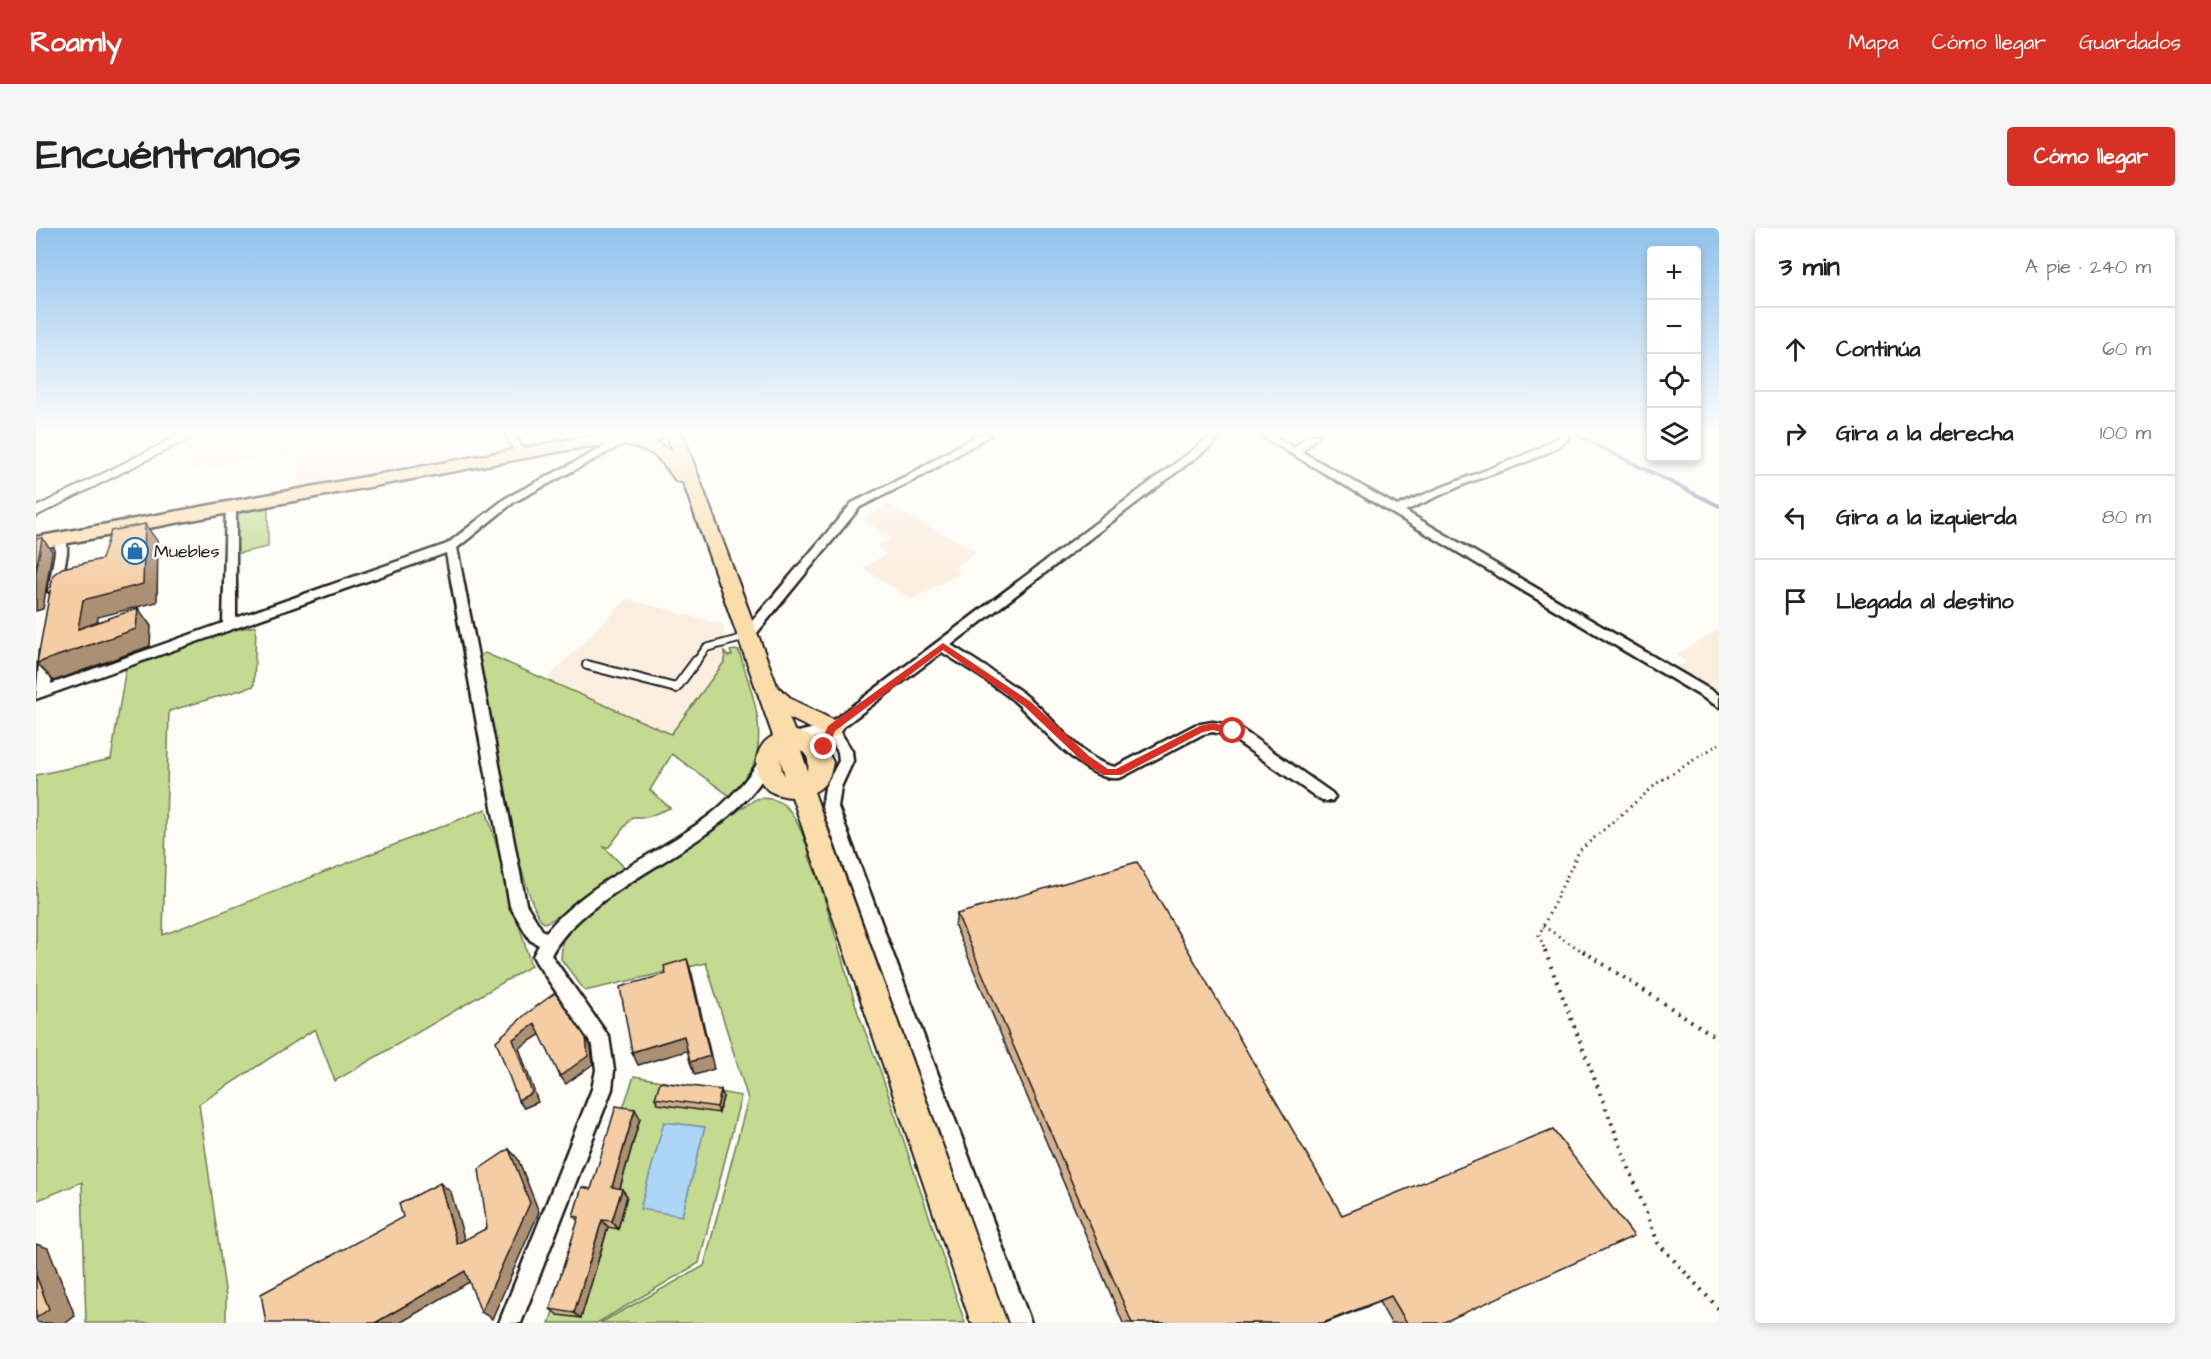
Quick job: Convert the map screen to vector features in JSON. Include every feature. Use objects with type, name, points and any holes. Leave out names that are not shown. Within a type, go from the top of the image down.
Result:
[{"type":"highway","points":[[688,486],[706,520]]},
{"type":"highway","points":[[694,486],[765,686],[779,748],[801,786],[989,1323]]},
{"type":"highway","points":[[699,486],[706,520]]},
{"type":"highway","points":[[765,686],[785,706],[831,729]]},
{"type":"main road","points":[[36,543],[344,486]]},
{"type":"street","points":[[36,512],[88,486]]},
{"type":"street","points":[[49,633],[39,693],[452,547],[510,500],[541,486]]},
{"type":"street","points":[[747,636],[856,505],[894,486]]},
{"type":"street","points":[[510,1323],[602,1089],[605,1070],[602,1043],[542,956],[547,941],[575,910],[711,823],[749,789],[779,748],[831,729],[1153,486]]},
{"type":"street","points":[[1353,486],[1719,702]]},
{"type":"street","points":[[1396,511],[1452,486]]},
{"type":"street","points":[[230,507],[230,626]]},
{"type":"street","points":[[51,610],[62,553],[61,538]]},
{"type":"street","points":[[452,547],[518,906],[536,935],[547,941]]},
{"type":"street","points":[[943,646],[1028,704],[1086,759],[1106,772],[1117,772],[1200,729],[1213,727],[1233,731],[1326,797]]},
{"type":"street","points":[[737,801],[801,786],[824,747],[831,729]]},
{"type":"street","points":[[831,729],[845,751],[846,761],[833,787],[830,807],[1020,1323]]},
{"type":"lane","points":[[587,665],[676,688],[706,648],[747,636]]},
{"type":"path","points":[[1719,744],[1660,781],[1579,851],[1539,935],[1658,1243],[1719,1310]]},
{"type":"path","points":[[1543,926],[1719,1039]]},
{"type":"shaded area","points":[[299,486],[315,486],[299,489]]},
{"type":"shaded area","points":[[888,504],[977,552],[952,569],[960,573],[912,599],[863,568],[886,554],[877,547],[890,538],[862,519]]},
{"type":"shaded area","points":[[627,599],[724,625],[725,661],[671,734],[546,680]]},
{"type":"shaded area","points":[[1719,630],[1719,694],[1676,667],[1686,663],[1677,654]]},
{"type":"green space","points":[[268,508],[268,547],[235,554],[235,513]]},
{"type":"green space","points":[[256,626],[254,686],[169,711],[163,935],[486,809],[531,966],[335,1081],[315,1029],[199,1104],[226,1297],[226,1323],[86,1323],[82,1182],[36,1201],[36,775],[111,759],[126,667],[232,630]]},
{"type":"green space","points":[[730,651],[739,651],[756,708],[759,737],[753,766],[743,782],[730,796],[672,754],[650,790],[670,808],[647,817],[632,817],[609,847],[604,847],[626,869],[544,923],[534,908],[524,879],[496,754],[479,657],[485,653],[671,734],[725,661],[724,652],[728,656],[732,655]]},
{"type":"green space","points":[[768,798],[785,806],[796,821],[809,851],[858,1013],[880,1070],[965,1323],[600,1323],[704,1266],[748,1099],[706,963],[585,991],[561,959],[563,932],[574,921],[756,799]]},
{"type":"green space","points":[[634,1076],[741,1096],[699,1263],[597,1323],[549,1323]]},
{"type":"water","points":[[664,1122],[705,1127],[682,1216],[640,1209]]},
{"type":"building","points":[[145,524],[143,584],[83,600],[78,629],[138,608],[136,629],[37,663],[53,575],[62,568],[102,559],[111,531]]},
{"type":"building","points":[[42,538],[36,572],[36,539]]},
{"type":"building","points":[[1137,862],[1342,1215],[1553,1130],[1634,1236],[1442,1323],[1407,1323],[1391,1296],[1323,1323],[1132,1323],[957,914]]},
{"type":"building","points":[[687,959],[710,1056],[690,1062],[684,1036],[632,1052],[620,987],[666,974],[664,966]]},
{"type":"building","points":[[555,993],[586,1038],[588,1056],[560,1076],[535,1024],[513,1039],[532,1093],[518,1100],[496,1041],[526,1014]]},
{"type":"building","points":[[660,1082],[721,1090],[717,1107],[655,1098]]},
{"type":"building","points":[[616,1106],[635,1109],[612,1187],[622,1189],[612,1221],[602,1220],[574,1313],[550,1309],[579,1217],[573,1216],[582,1187],[591,1189]]},
{"type":"building","points":[[509,1149],[530,1203],[481,1312],[465,1271],[375,1323],[266,1323],[261,1294],[403,1217],[399,1204],[440,1183],[457,1244],[487,1228],[479,1169]]},
{"type":"building","points":[[36,1275],[49,1309],[36,1318]]},
{"type":"waterway","points":[[1679,486],[1719,506]]},
{"type":"place","name":"Muebles","points":[[135,551]]},
{"type":"route","points":[[824,747],[831,729],[943,646],[1028,704],[1086,759],[1106,772],[1117,772],[1200,729],[1213,727],[1233,731]]}]
